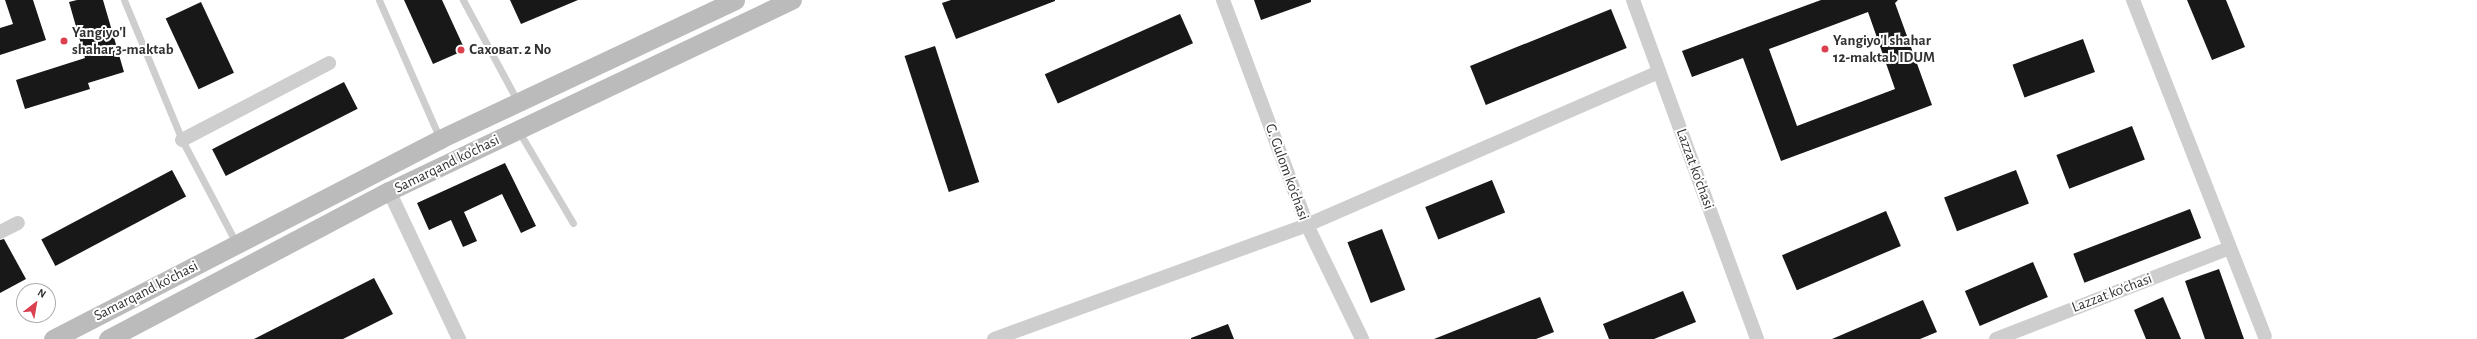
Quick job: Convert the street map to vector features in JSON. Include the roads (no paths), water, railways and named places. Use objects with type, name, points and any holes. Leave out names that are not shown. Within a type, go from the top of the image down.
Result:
[{"type":"main road","name":"Samarqand ko'chasi","points":[[53,339],[440,139],[735,0]]},
{"type":"main road","name":"Samarqand ko'chasi","points":[[108,339],[389,191],[792,0]]},
{"type":"main road","points":[[379,171],[389,191]]},
{"type":"street","name":"G. Gulom ko'chasi","points":[[1223,0],[1307,225],[1362,339]]},
{"type":"street","name":"Lazzat ko'chasi","points":[[1633,0],[1757,339]]},
{"type":"street","points":[[2133,0],[2229,248],[2265,336]]},
{"type":"street","points":[[182,140],[329,63]]},
{"type":"street","points":[[994,339],[1307,225],[1659,72]]},
{"type":"street","points":[[389,191],[459,339]]},
{"type":"street","points":[[0,232],[18,222]]},
{"type":"street","name":"Lazzat ko'chasi","points":[[1996,339],[2229,248]]},
{"type":"lane","points":[[124,0],[182,140],[237,244]]},
{"type":"lane","points":[[379,0],[440,139]]},
{"type":"lane","points":[[463,0],[518,102]]},
{"type":"lane","points":[[518,130],[573,223]]},
{"type":"place","name":"Yangiyo'l shahar 3-maktab","points":[[64,41]]},
{"type":"place","name":"Yangiyo'l shahar 12-maktab IDUM","points":[[1825,49]]},
{"type":"place","name":"Саховат. 2 No","points":[[461,50]]}]
